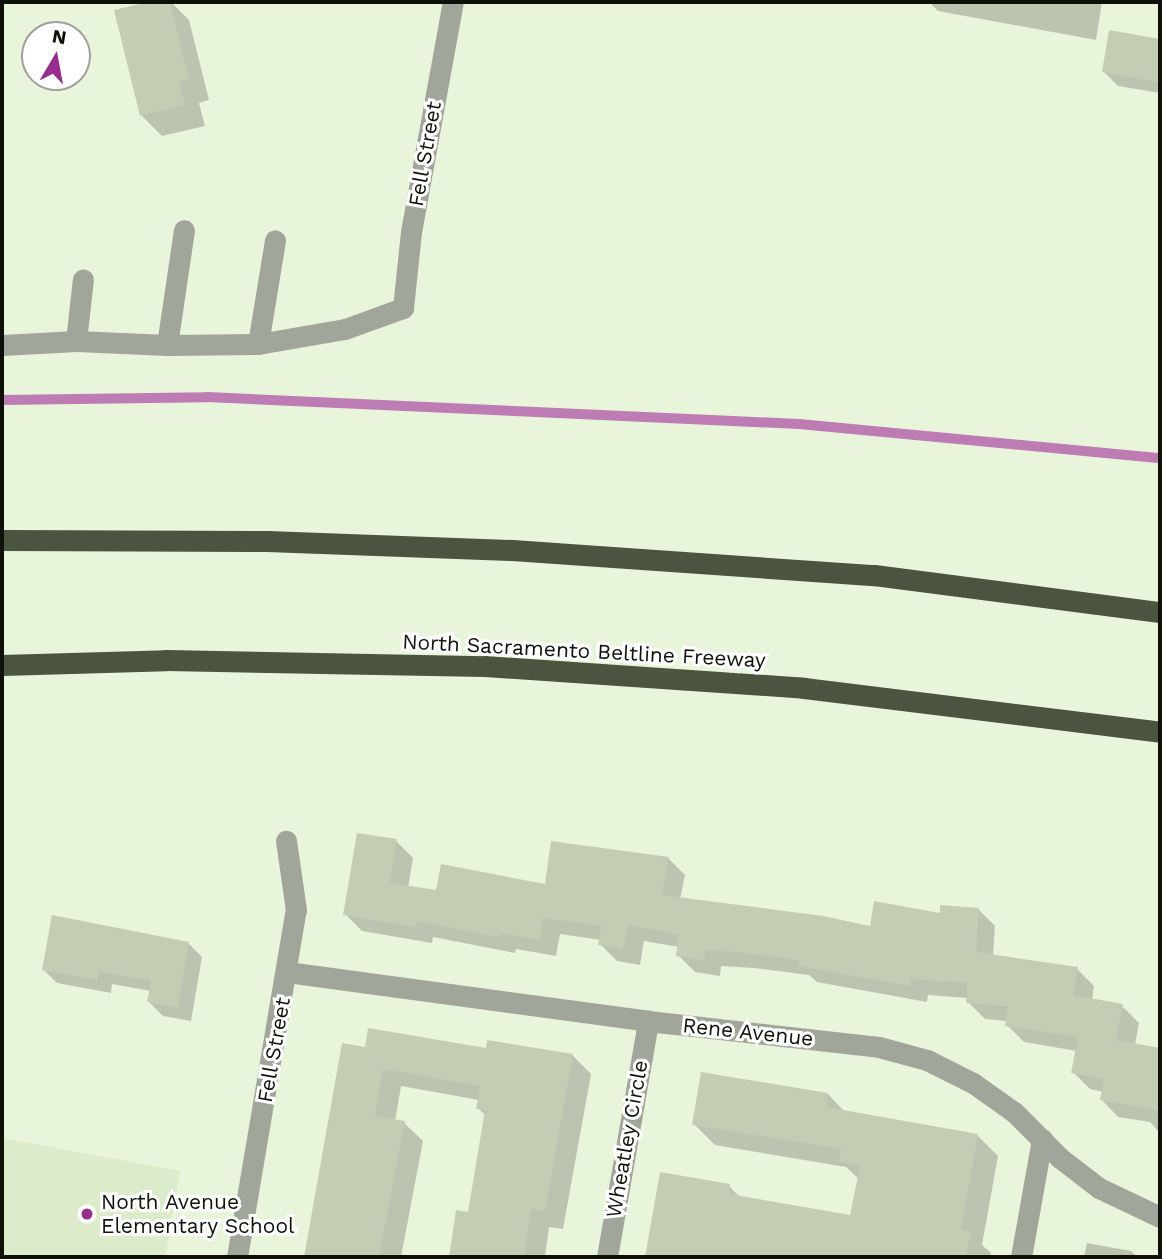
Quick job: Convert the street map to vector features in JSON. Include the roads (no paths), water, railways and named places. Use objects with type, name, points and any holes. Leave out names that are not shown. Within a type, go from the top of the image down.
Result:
[{"type":"highway","points":[[2,540],[267,541],[512,550],[874,575],[1160,612]]},
{"type":"highway","name":"North Sacramento Beltline Freeway","points":[[2,665],[166,660],[485,666],[804,688],[1121,725],[1160,735]]},
{"type":"street","name":"Fell Street","points":[[258,344],[345,329],[403,308],[411,232],[453,2]]},
{"type":"street","points":[[167,345],[184,230]]},
{"type":"street","points":[[2,345],[76,341],[167,345],[258,344],[275,240]]},
{"type":"street","points":[[76,341],[83,279]]},
{"type":"street","name":"Fell Street","points":[[237,1257],[296,910],[286,841]]},
{"type":"street","name":"Rene Avenue","points":[[287,972],[648,1021],[878,1047],[927,1060],[972,1083],[1014,1112],[1099,1188],[1160,1217]]},
{"type":"street","name":"Wheatley Circle","points":[[607,1257],[648,1021]]},
{"type":"street","points":[[1021,1257],[1042,1139]]},
{"type":"waterway","points":[[2,400],[207,397],[799,424],[1160,458]]},
{"type":"place","name":"North Avenue Elementary School","points":[[87,1214]]}]
